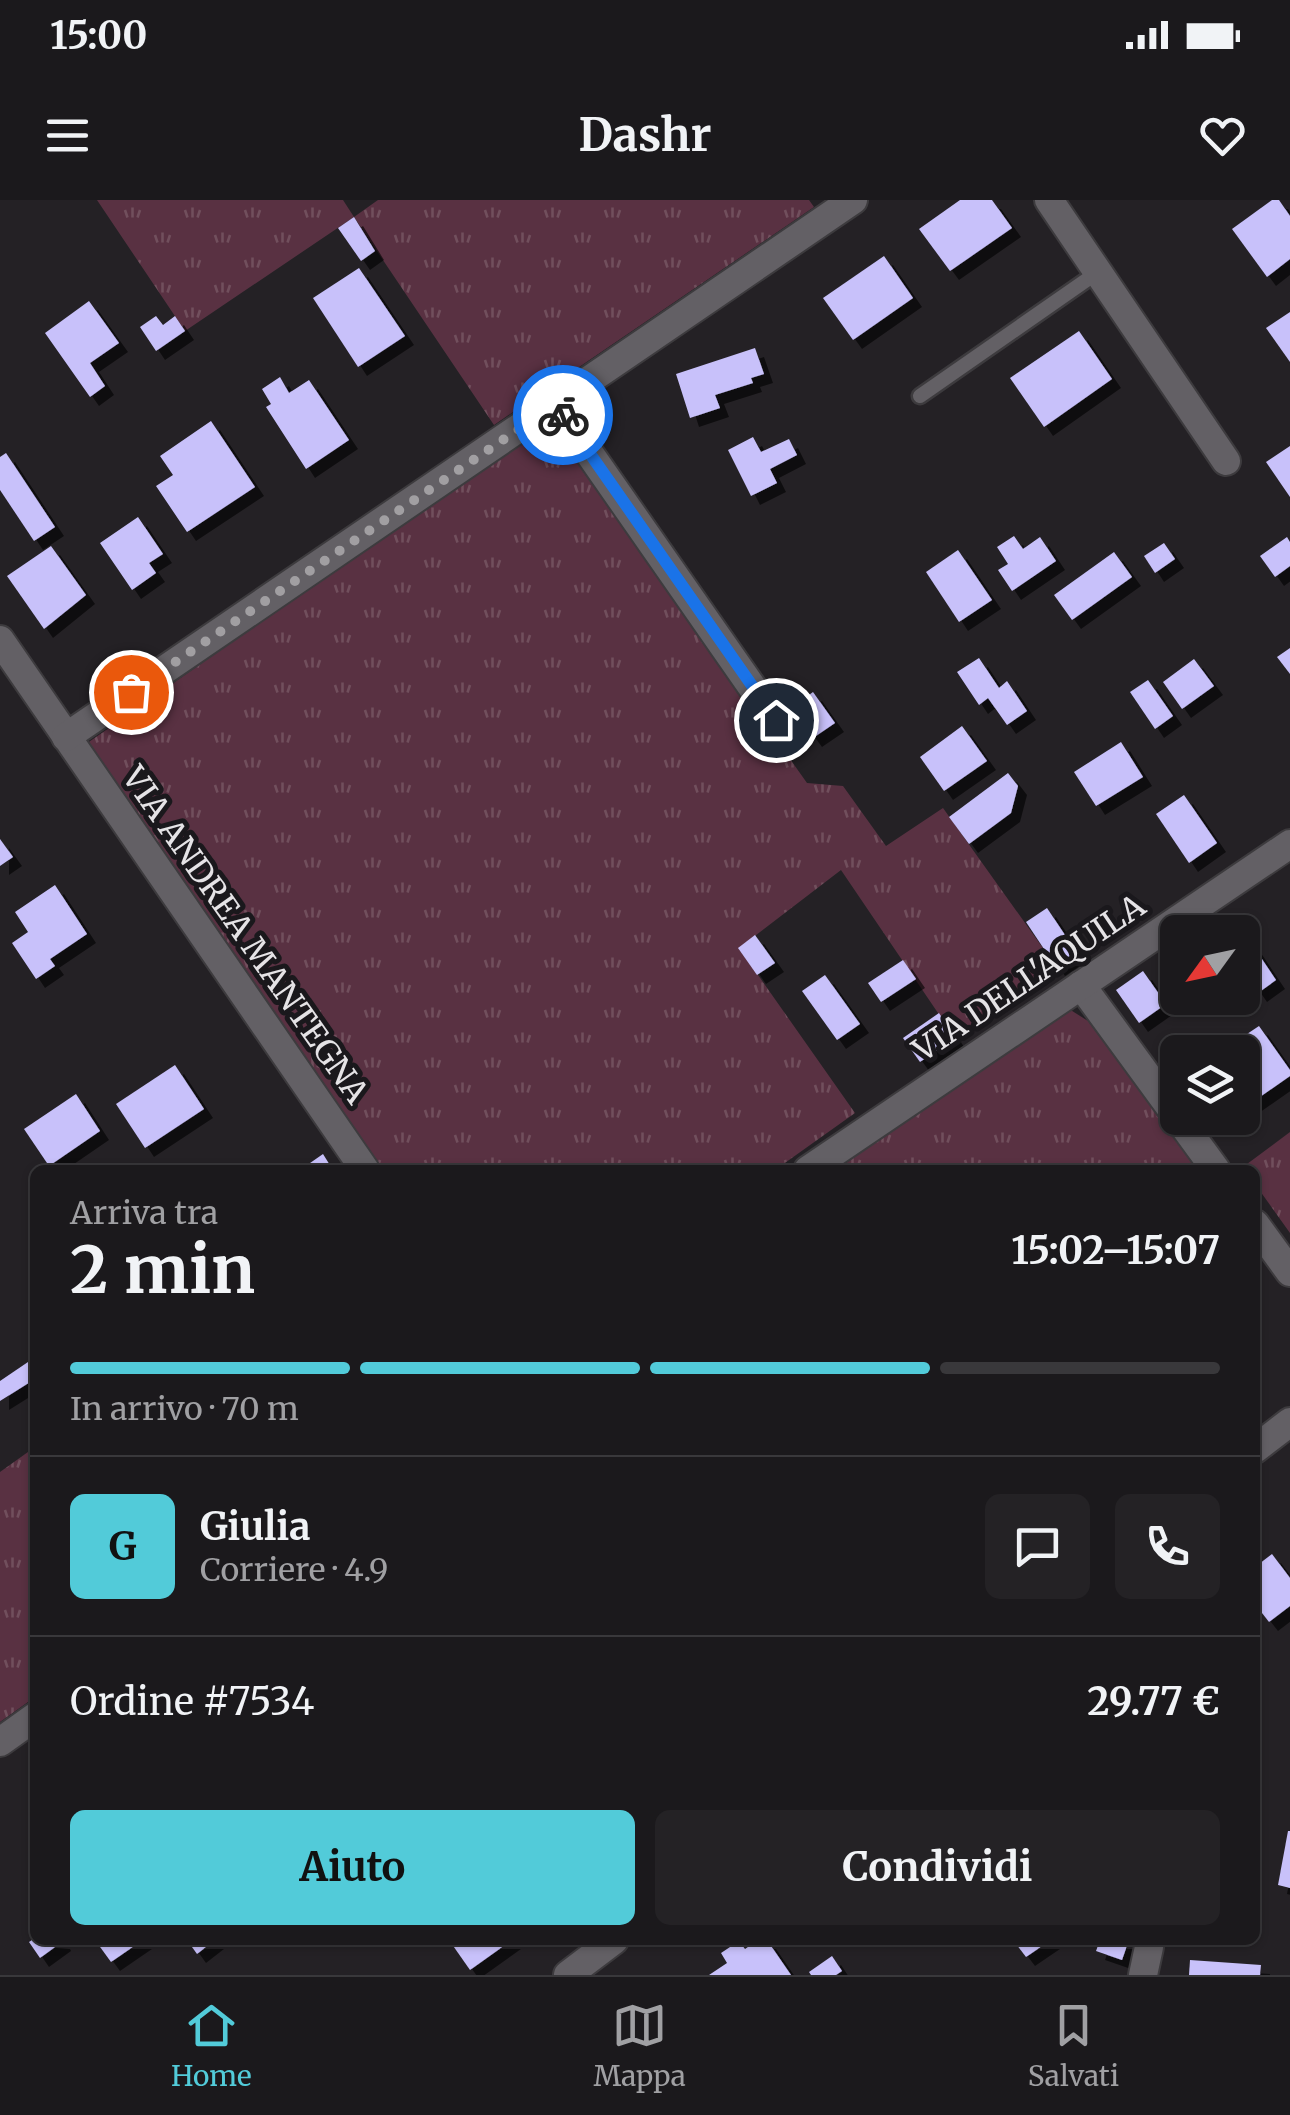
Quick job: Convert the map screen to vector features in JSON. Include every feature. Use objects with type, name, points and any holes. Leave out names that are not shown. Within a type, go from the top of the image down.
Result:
[{"type":"street","points":[[66,737],[854,200]]},
{"type":"street","points":[[1050,200],[1226,461]]},
{"type":"street","points":[[556,404],[776,720]]},
{"type":"street","name":"VIA ANDREA MANTEGNA","points":[[0,640],[362,1165]]},
{"type":"street","name":"VIA DELL'AQUILA","points":[[815,1165],[1290,844]]},
{"type":"street","points":[[1081,985],[1212,1165]]},
{"type":"street","points":[[1260,1231],[1290,1272]]},
{"type":"street","points":[[1260,1445],[1290,1422]]},
{"type":"street","points":[[0,1742],[30,1721]]},
{"type":"street","points":[[581,1963],[607,1945]]},
{"type":"street","points":[[1143,1975],[1149,1947]]},
{"type":"lane","points":[[920,396],[1098,272]]},
{"type":"green space","points":[[97,200],[343,200],[354,217],[185,331]]},
{"type":"green space","points":[[378,200],[809,200],[814,207],[494,425],[354,217]]},
{"type":"green space","points":[[550,420],[807,783],[843,786],[886,846],[943,808],[1060,972],[957,1041],[841,870],[739,948],[855,1113],[782,1165],[380,1165],[86,744]]},
{"type":"green space","points":[[1069,1009],[1088,1021],[1160,1119],[1160,1135],[1172,1135],[1194,1165],[841,1165]]},
{"type":"green space","points":[[1290,1132],[1290,1233],[1260,1191],[1260,1165],[1246,1165]]},
{"type":"green space","points":[[30,1451],[30,1701],[0,1722],[0,1472]]},
{"type":"building","points":[[960,200],[992,200],[1012,228],[950,271],[919,229]]},
{"type":"building","points":[[1272,200],[1279,200],[1290,216],[1290,259],[1267,277],[1232,229]]},
{"type":"building","points":[[354,217],[375,251],[361,261],[338,228]]},
{"type":"building","points":[[884,256],[913,298],[853,340],[823,298]]},
{"type":"building","points":[[359,268],[405,336],[358,367],[313,298]]},
{"type":"building","points":[[89,301],[119,343],[90,363],[105,386],[90,397],[45,333]]},
{"type":"building","points":[[1290,312],[1290,362],[1266,328]]},
{"type":"building","points":[[156,316],[163,325],[175,316],[185,331],[156,351],[140,327]]},
{"type":"building","points":[[1079,331],[1112,379],[1044,427],[1010,378]]},
{"type":"building","points":[[755,348],[764,374],[751,378],[753,383],[715,395],[720,408],[690,418],[676,374]]},
{"type":"building","points":[[280,377],[289,393],[309,380],[349,440],[306,469],[266,407],[271,404],[262,389]]},
{"type":"building","points":[[211,421],[255,487],[187,532],[156,486],[173,475],[160,456]]},
{"type":"building","points":[[753,437],[761,452],[789,439],[797,455],[770,469],[777,483],[751,496],[728,450]]},
{"type":"building","points":[[1290,446],[1290,497],[1266,462]]},
{"type":"building","points":[[6,453],[55,527],[34,541],[0,490],[0,457]]},
{"type":"building","points":[[138,517],[163,554],[149,563],[156,573],[132,590],[100,543]]},
{"type":"building","points":[[1014,536],[1023,549],[1040,537],[1056,561],[1012,591],[998,570],[1008,564],[997,547]]},
{"type":"building","points":[[1287,537],[1290,566],[1275,577],[1260,556]]},
{"type":"building","points":[[1164,543],[1175,559],[1155,573],[1144,556]]},
{"type":"building","points":[[51,546],[86,595],[44,629],[7,576]]},
{"type":"building","points":[[958,550],[992,600],[959,622],[926,572]]},
{"type":"building","points":[[1114,552],[1132,577],[1072,620],[1054,595]]},
{"type":"building","points":[[1290,648],[1290,674],[1277,657]]},
{"type":"building","points":[[979,658],[999,688],[1007,681],[1027,711],[1007,725],[988,698],[979,705],[957,672]]},
{"type":"building","points":[[1194,659],[1214,686],[1182,709],[1163,682]]},
{"type":"building","points":[[1148,680],[1173,716],[1155,729],[1130,692]]},
{"type":"building","points":[[813,692],[835,723],[813,738],[791,708]]},
{"type":"building","points":[[962,726],[987,761],[944,791],[920,757]]},
{"type":"building","points":[[1121,742],[1143,777],[1096,806],[1074,772]]},
{"type":"building","points":[[1008,773],[1018,786],[1011,813],[969,844],[949,817]]},
{"type":"building","points":[[1184,795],[1217,843],[1189,863],[1156,814]]},
{"type":"building","points":[[0,839],[13,857],[0,866]]},
{"type":"building","points":[[55,885],[87,934],[50,959],[55,966],[36,979],[12,943],[28,932],[15,912]]},
{"type":"building","points":[[1047,908],[1077,953],[1056,967],[1026,922]]},
{"type":"building","points":[[755,935],[775,963],[757,975],[738,948]]},
{"type":"building","points":[[1260,956],[1276,980],[1260,992]]},
{"type":"building","points":[[903,960],[916,979],[881,1002],[868,983]]},
{"type":"building","points":[[1143,971],[1160,995],[1160,1008],[1139,1023],[1116,990]]},
{"type":"building","points":[[825,975],[860,1024],[837,1040],[802,991]]},
{"type":"building","points":[[939,1013],[955,1038],[920,1062],[903,1038]]},
{"type":"building","points":[[1259,1026],[1290,1070],[1290,1076],[1260,1097],[1260,1035],[1246,1035]]},
{"type":"building","points":[[175,1065],[204,1109],[145,1148],[116,1104]]},
{"type":"building","points":[[76,1094],[100,1131],[48,1165],[24,1129]]},
{"type":"building","points":[[323,1154],[330,1165],[307,1165]]},
{"type":"building","points":[[28,1362],[30,1382],[0,1401],[0,1381]]},
{"type":"building","points":[[1272,1554],[1290,1578],[1290,1606],[1269,1622],[1260,1610],[1260,1563]]},
{"type":"building","points":[[1290,1831],[1290,1888],[1278,1885]]},
{"type":"building","points":[[31,1945],[58,1945],[40,1958]]},
{"type":"building","points":[[99,1945],[136,1945],[111,1962]]},
{"type":"building","points":[[191,1945],[209,1945],[197,1954]]},
{"type":"building","points":[[452,1945],[505,1945],[470,1970]]},
{"type":"building","points":[[733,1945],[745,1949],[751,1945],[770,1945],[791,1975],[709,1975],[727,1963],[721,1953]]},
{"type":"building","points":[[1017,1945],[1044,1945],[1026,1957]]},
{"type":"building","points":[[1098,1945],[1127,1945],[1122,1960],[1096,1951]]},
{"type":"building","points":[[832,1956],[842,1971],[836,1975],[811,1975],[809,1972]]},
{"type":"building","points":[[1190,1960],[1261,1965],[1260,1975],[1189,1975]]},
{"type":"way so far","points":[[131,692],[556,404],[563,415]]},
{"type":"route","points":[[563,415],[776,720]]}]
